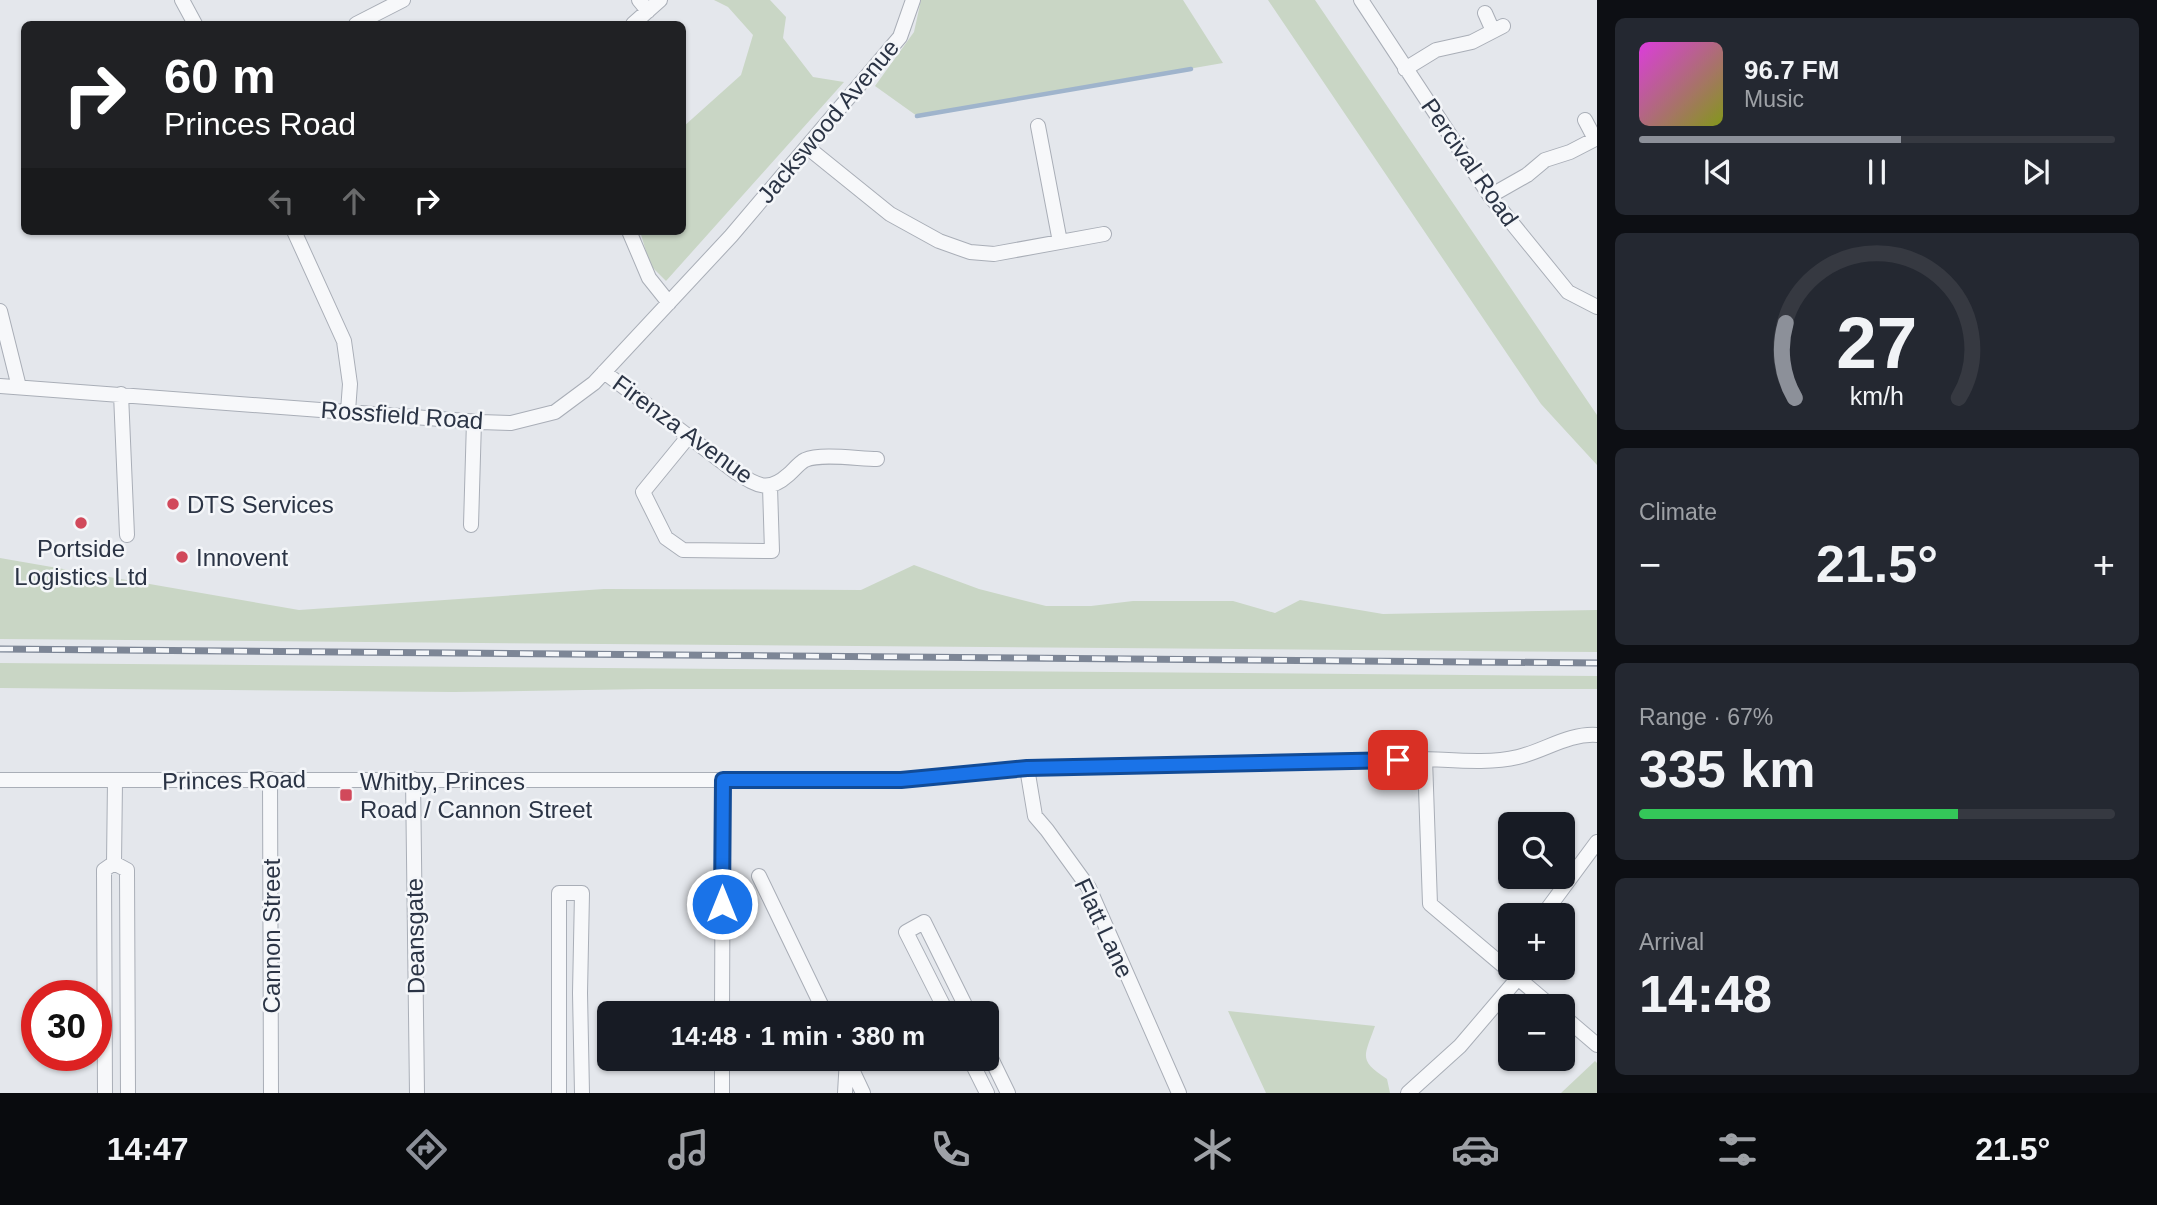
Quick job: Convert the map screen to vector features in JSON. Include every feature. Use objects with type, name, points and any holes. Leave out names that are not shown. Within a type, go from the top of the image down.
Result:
[{"type":"street","points":[[182,0],[193,21]]},
{"type":"street","points":[[362,21],[403,0]]},
{"type":"street","points":[[635,21],[643,5],[660,0]]},
{"type":"street","name":"Jackswood Avenue","points":[[731,236],[900,37],[913,0]]},
{"type":"street","name":"Percival Road","points":[[1361,0],[1490,196],[1569,292],[1597,307]]},
{"type":"street","points":[[1405,69],[1436,50],[1472,42],[1498,28],[1485,13]]},
{"type":"street","points":[[1490,196],[1527,175],[1545,160],[1570,152],[1596,139],[1585,120]]},
{"type":"street","points":[[1038,126],[1060,242]]},
{"type":"street","points":[[807,147],[890,214],[939,241],[970,252],[993,254],[1104,234]]},
{"type":"street","points":[[296,235],[344,341],[350,384],[348,411]]},
{"type":"street","points":[[631,235],[649,278],[669,303]]},
{"type":"street","name":"Rossfield Road","points":[[0,386],[511,423],[555,412],[594,383],[731,236]]},
{"type":"street","points":[[0,311],[19,387]]},
{"type":"street","name":"Firenza Avenue","points":[[604,372],[753,483],[770,487],[778,484],[804,461],[818,458],[877,459]]},
{"type":"street","points":[[121,394],[127,535]]},
{"type":"street","points":[[471,525],[474,421]]},
{"type":"street","points":[[688,437],[643,492],[666,538],[683,550],[772,551],[770,487]]},
{"type":"street","name":"Princes Road","points":[[0,780],[901,780],[1027,768],[1482,760],[1517,757],[1552,744],[1597,734]]},
{"type":"street","points":[[1424,759],[1430,904],[1498,959]]},
{"type":"street","name":"Flatt Lane","points":[[1027,768],[1034,816],[1089,888],[1179,1093]]},
{"type":"street","name":"Cannon Street","points":[[270,779],[271,1093]]},
{"type":"street","name":"Deansgate","points":[[413,779],[417,1093]]},
{"type":"street","points":[[722,1001],[723,780]]},
{"type":"street","points":[[114,863],[115,781]]},
{"type":"street","points":[[1552,903],[1597,842]]},
{"type":"street","points":[[114,863],[127,870],[128,1093]]},
{"type":"street","points":[[104,980],[104,870],[114,863]]},
{"type":"street","points":[[759,876],[819,1001]]},
{"type":"street","points":[[559,1093],[559,893],[582,893],[582,1093]]},
{"type":"street","points":[[941,1001],[906,932],[924,922],[963,1001]]},
{"type":"street","points":[[1408,1093],[1460,1046],[1504,980]]},
{"type":"street","points":[[1522,980],[1538,994]]},
{"type":"street","points":[[559,993],[580,993]]},
{"type":"street","points":[[112,1013],[128,1012]]},
{"type":"street","points":[[1575,1025],[1596,1040]]},
{"type":"street","points":[[105,1071],[105,1093]]},
{"type":"street","points":[[722,1071],[722,1093]]},
{"type":"street","points":[[845,1093],[846,1071]]},
{"type":"street","points":[[853,1071],[863,1093]]},
{"type":"street","points":[[976,1071],[987,1093]]},
{"type":"street","points":[[997,1071],[1008,1093]]},
{"type":"green space","points":[[714,0],[770,0],[786,17],[783,38],[813,77],[844,82],[666,281],[650,265],[641,235],[686,235],[686,124],[741,75],[753,35],[728,7]]},
{"type":"green space","points":[[921,0],[1183,0],[1223,63],[917,116],[875,86],[914,32]]},
{"type":"green space","points":[[1268,0],[1315,0],[1597,415],[1597,465],[1541,404]]},
{"type":"green space","points":[[0,558],[299,610],[604,589],[861,590],[914,565],[979,589],[1046,606],[1091,606],[1133,601],[1233,601],[1275,613],[1300,600],[1383,614],[1597,610],[1597,652],[0,639]]},
{"type":"green space","points":[[0,663],[1597,676],[1597,689],[647,689],[454,692],[0,688]]},
{"type":"green space","points":[[1228,1011],[1375,1026],[1366,1057],[1371,1067],[1387,1079],[1390,1093],[1266,1093]]},
{"type":"green space","points":[[1595,1061],[1597,1093],[1561,1093]]},
{"type":"waterway","points":[[917,116],[1191,69]]},
{"type":"railway","points":[[0,649],[1597,663]]},
{"type":"place","name":"DTS Services","points":[[173,504]]},
{"type":"place","name":"Portside Logistics Ltd","points":[[81,523]]},
{"type":"place","name":"Innovent","points":[[182,557]]},
{"type":"place","name":"Whitby, Princes Road / Cannon Street","points":[[346,795]]},
{"type":"route","points":[[722,904],[723,780],[901,780],[1027,768],[1398,760]]}]
